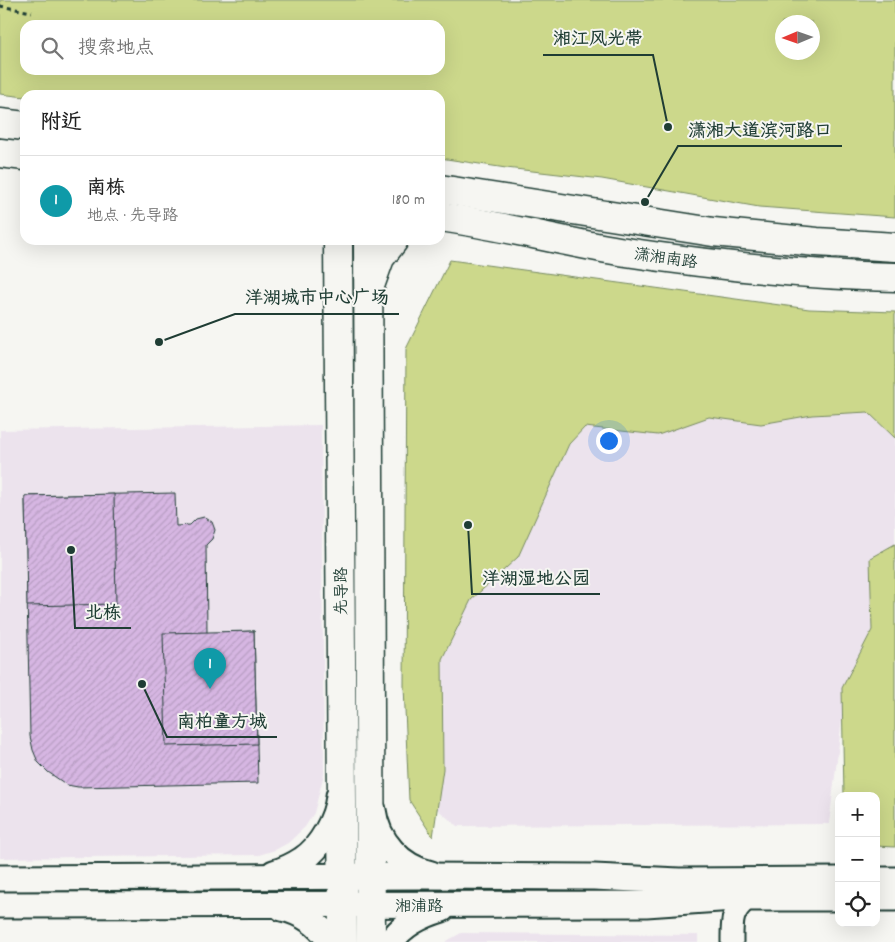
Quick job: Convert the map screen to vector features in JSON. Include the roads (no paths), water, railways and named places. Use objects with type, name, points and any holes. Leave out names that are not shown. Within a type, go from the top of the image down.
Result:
[{"type":"main road","points":[[0,123],[20,125]]},
{"type":"main road","name":"潇湘南路","points":[[445,189],[713,232],[895,247]]},
{"type":"main road","name":"潇湘南路","points":[[445,219],[620,251],[686,260],[756,269],[895,278]]},
{"type":"main road","points":[[329,245],[339,281]]},
{"type":"main road","name":"先导路","points":[[338,245],[342,942]]},
{"type":"main road","name":"先导路","points":[[368,245],[371,942]]},
{"type":"main road","points":[[368,304],[372,279],[380,258],[390,245]]},
{"type":"main road","points":[[255,877],[285,870],[304,859],[318,844],[330,825],[339,803],[341,779]]},
{"type":"main road","points":[[371,795],[374,816],[379,832],[389,848],[406,864],[424,872],[446,876]]},
{"type":"main road","name":"湘浦路","points":[[2,878],[446,876],[594,877],[680,881],[835,880]]},
{"type":"main road","points":[[880,880],[895,880]]},
{"type":"main road","name":"湘浦路","points":[[0,905],[646,904],[747,899],[835,898]]},
{"type":"main road","points":[[880,898],[895,898]]},
{"type":"main road","points":[[262,904],[293,910],[311,921],[330,942]]},
{"type":"main road","points":[[390,942],[396,935],[420,917],[444,908],[463,905]]},
{"type":"street","points":[[732,942],[732,922],[735,912],[747,899]]},
{"type":"street","points":[[707,901],[715,908],[720,917],[722,942]]},
{"type":"place","name":"湘江风光带","points":[[668,127]]},
{"type":"place","name":"潇湘大道滨河路口","points":[[645,202]]},
{"type":"place","name":"洋湖城市中心广场","points":[[159,342]]},
{"type":"place","name":"洋湖湿地公园","points":[[468,525]]},
{"type":"place","name":"北栋","points":[[71,550]]},
{"type":"place","name":"南柏童方城","points":[[142,684]]},
{"type":"place","name":"南栋","points":[[210,689]]}]
